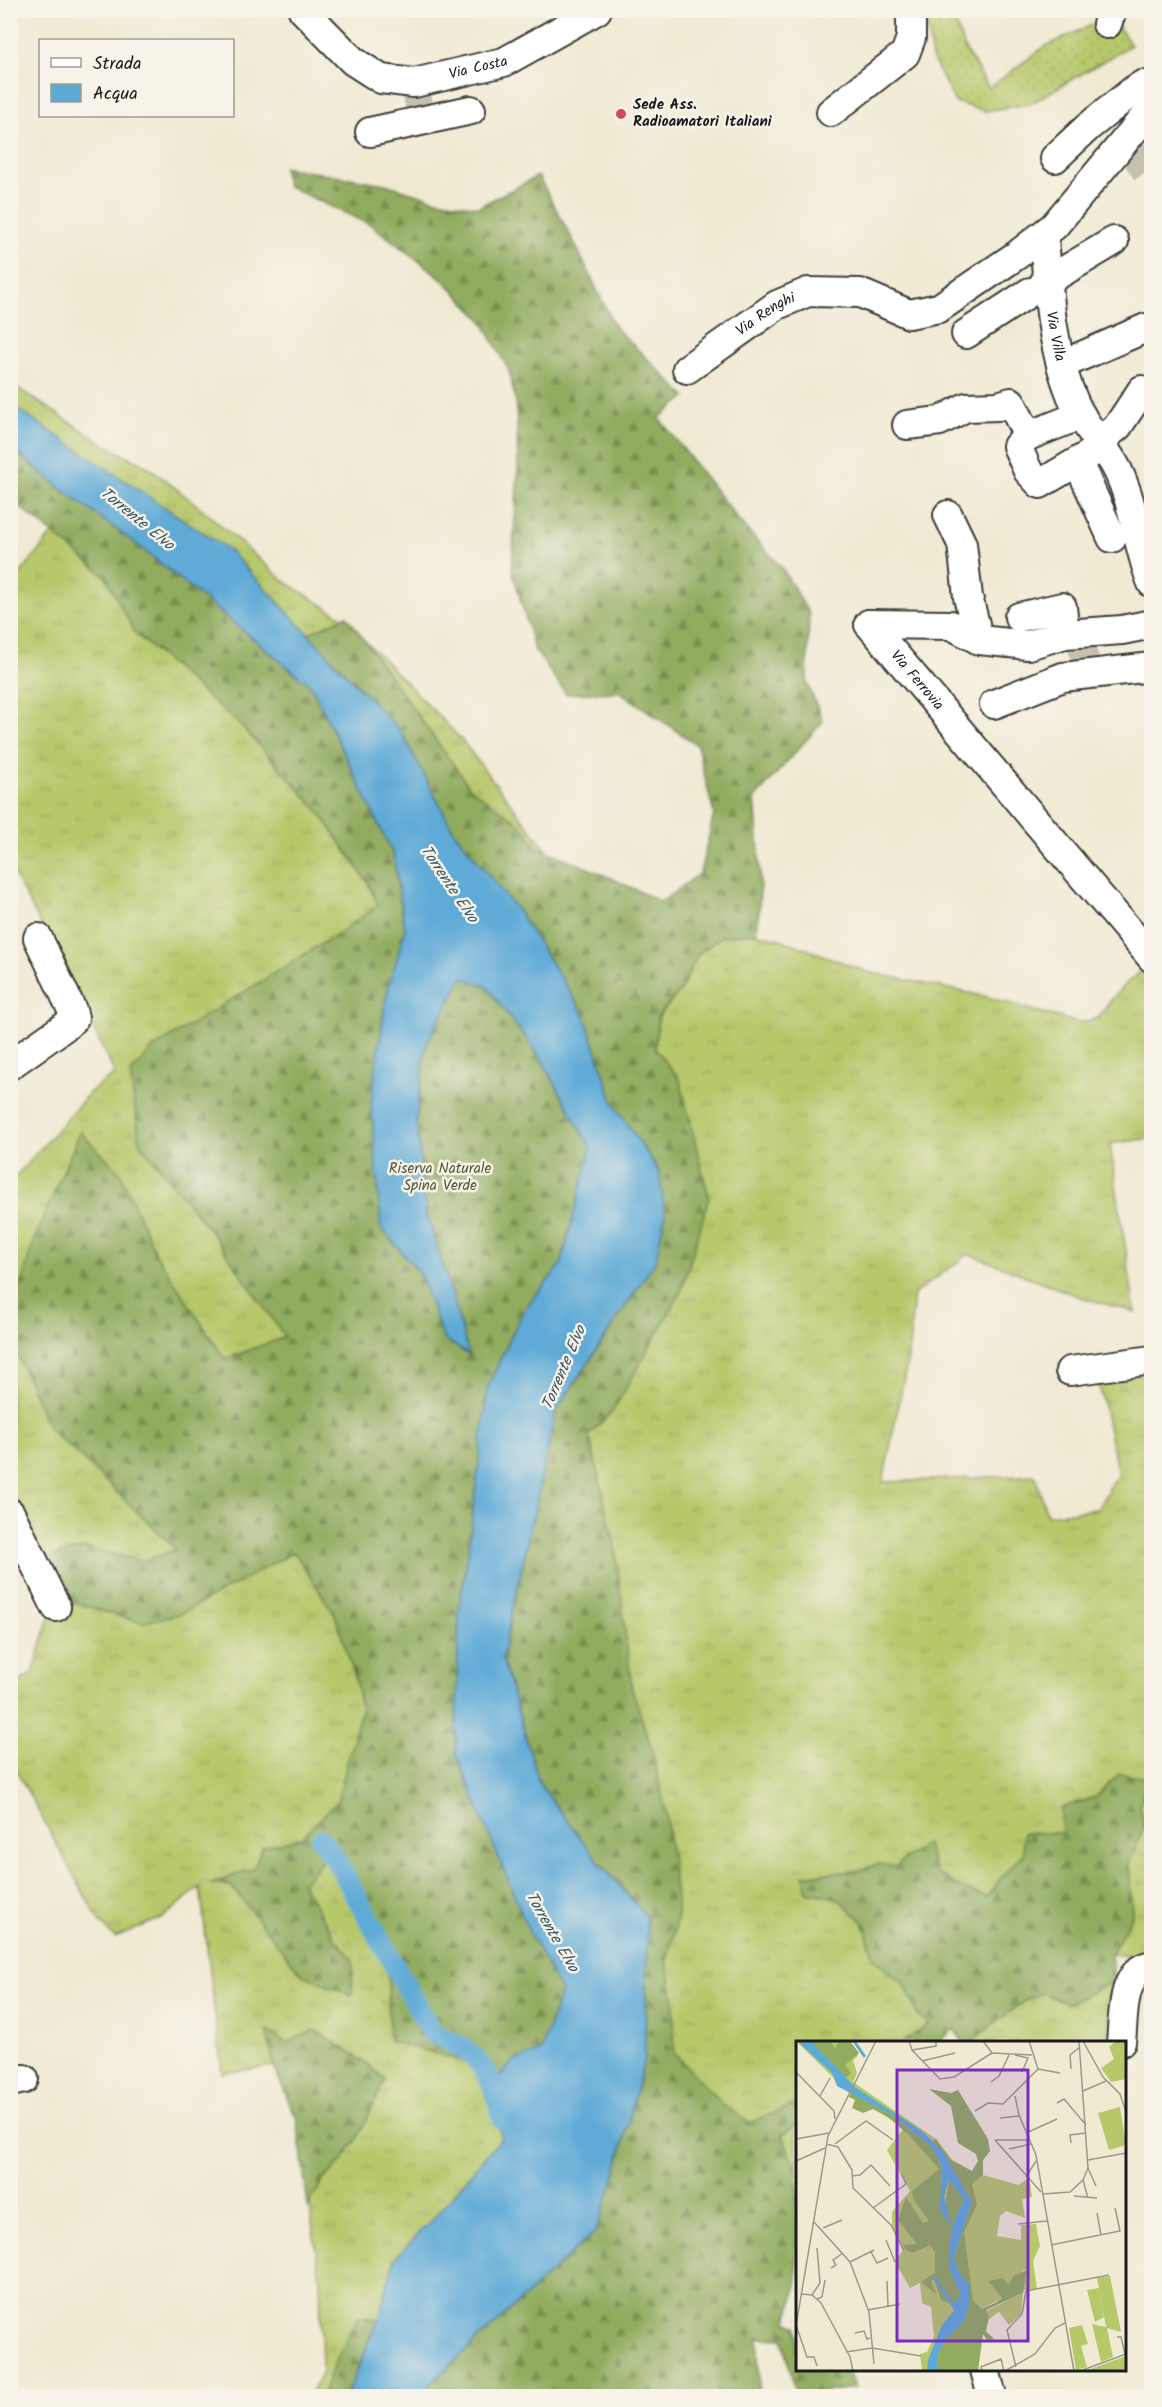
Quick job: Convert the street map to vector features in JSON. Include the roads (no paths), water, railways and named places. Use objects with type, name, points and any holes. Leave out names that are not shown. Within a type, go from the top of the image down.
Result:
[{"type":"street","name":"Via Costa","points":[[303,10],[353,61],[418,101],[504,62],[597,10]]},
{"type":"street","points":[[831,112],[905,54],[911,38],[910,10]]},
{"type":"street","points":[[1044,235],[1127,145],[1147,97],[1134,90],[1088,127],[1055,158]]},
{"type":"street","points":[[370,132],[418,101],[471,110]]},
{"type":"street","name":"Via Villa","points":[[1044,235],[1041,285],[1061,365],[1075,406],[1117,468],[1128,497],[1149,571]]},
{"type":"street","name":"Via Renghi","points":[[687,369],[777,305],[808,291],[861,293],[909,314],[939,308],[1044,235]]},
{"type":"street","points":[[966,334],[1041,285],[1114,242]]},
{"type":"street","points":[[1061,365],[1146,328]]},
{"type":"street","points":[[1081,415],[1028,436],[1017,446],[1028,471],[1040,484],[1078,462],[1100,444],[1118,426],[1142,390]]},
{"type":"street","points":[[907,426],[940,421],[966,407],[998,406],[1011,402],[1028,436]]},
{"type":"street","points":[[1078,462],[1112,538]]},
{"type":"street","points":[[948,515],[962,544],[968,597],[979,640]]},
{"type":"street","points":[[1020,617],[1062,607],[1080,649]]},
{"type":"street","name":"Via Ferrovia","points":[[1149,948],[869,624],[951,625],[979,640],[1080,649],[1122,630],[1152,624]]},
{"type":"street","points":[[1080,649],[1152,667]]},
{"type":"street","points":[[994,704],[1063,676],[1080,649]]},
{"type":"street","points":[[10,1065],[74,1018],[38,938]]},
{"type":"street","points":[[1070,1371],[1152,1360]]},
{"type":"street","points":[[10,1512],[57,1607]]},
{"type":"street","points":[[1121,2041],[1126,1993],[1134,1977],[1143,1967],[1152,1965]]},
{"type":"street","points":[[986,2371],[992,2397]]},
{"type":"water","name":"Torrente Elvo","points":[[11,405],[229,550],[402,733],[453,830],[520,914],[584,1014],[614,1104],[659,1171],[665,1216],[656,1260],[556,1411],[502,1658],[540,1785],[599,1862],[647,1917],[645,2057],[614,2179],[596,2231],[429,2385],[423,2396],[346,2396],[379,2319],[394,2259],[439,2212],[501,2138],[494,2082],[513,2062],[541,2051],[561,1991],[530,1934],[456,1754],[459,1607],[467,1561],[488,1386],[523,1311],[561,1265],[591,1148],[539,1055],[486,986],[462,978],[426,1044],[416,1119],[426,1212],[469,1355],[443,1338],[419,1272],[381,1228],[371,1102],[386,997],[405,929],[393,854],[311,686],[139,546],[63,490],[11,447]]},
{"type":"waterway","points":[[321,1840],[336,1860],[432,2033],[462,2048],[481,2065],[493,2088],[503,2120]]},
{"type":"tunnel","points":[[416,90],[420,110]]},
{"type":"tunnel","points":[[1131,149],[1152,181]]},
{"type":"tunnel","points":[[1080,639],[1086,664]]},
{"type":"place","name":"Sede Ass. Radioamatori Italiani","points":[[621,114]]},
{"type":"park label","name":"Riserva Naturale Spina Verde","points":[[440,1178]]}]
